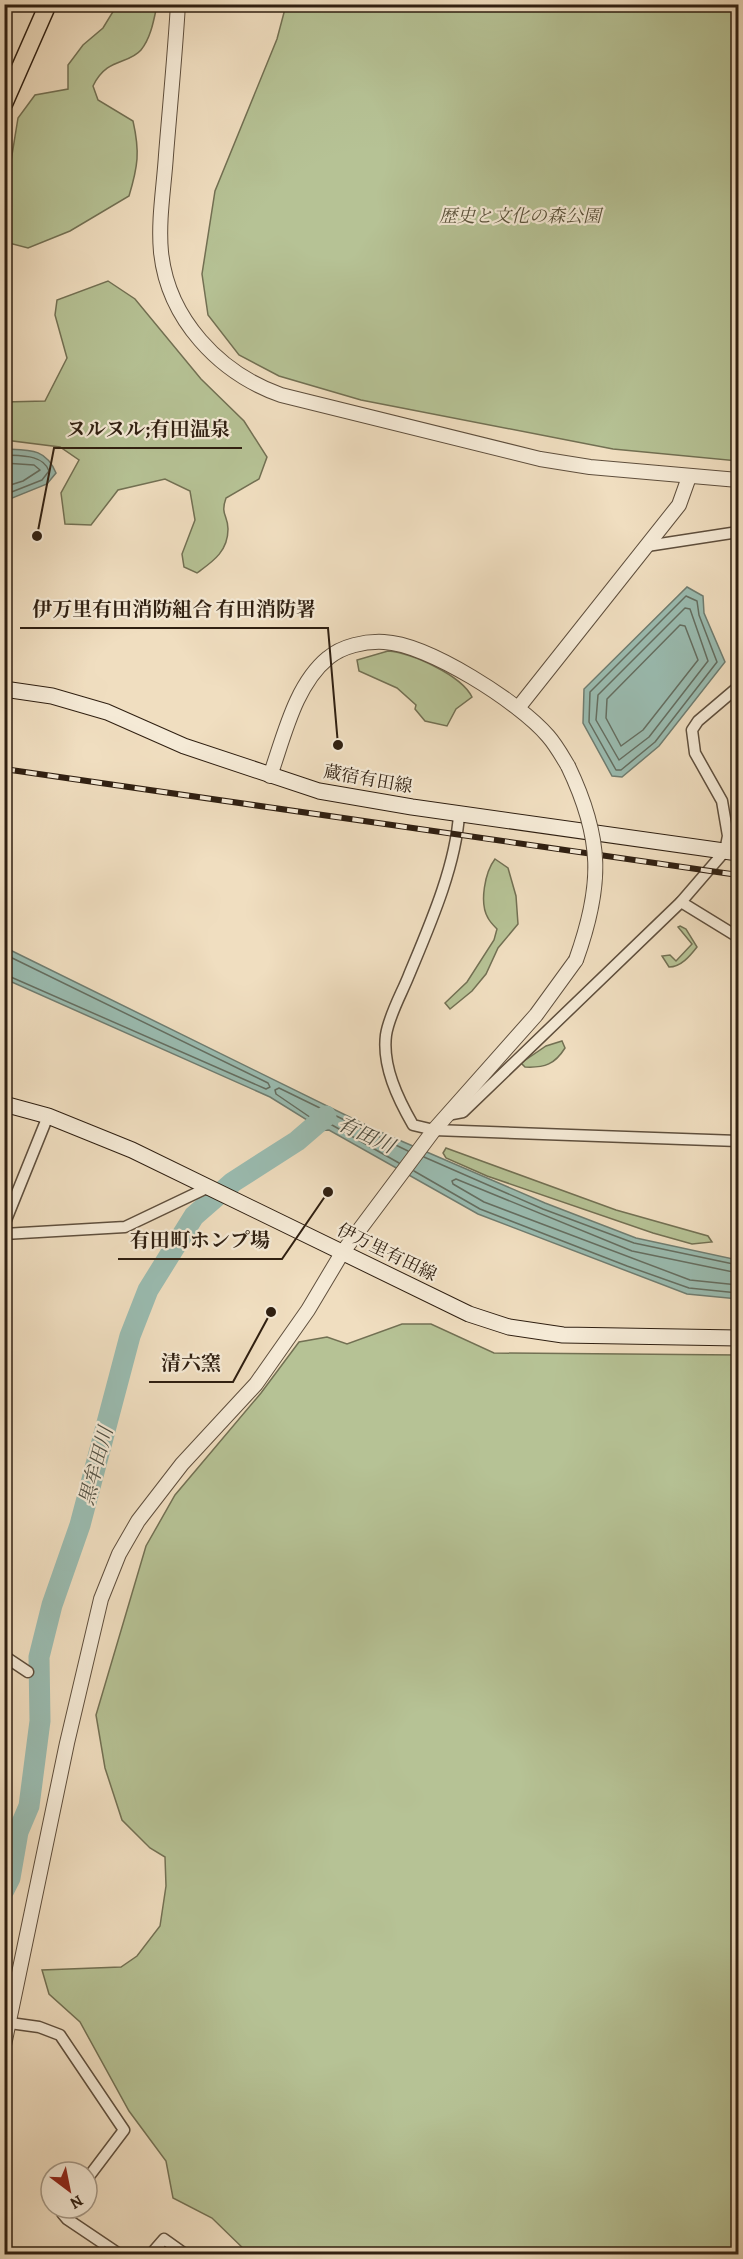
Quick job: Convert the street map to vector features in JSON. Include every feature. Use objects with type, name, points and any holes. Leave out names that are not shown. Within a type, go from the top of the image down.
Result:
[{"type":"highway","points":[[4,104],[48,4]]},
{"type":"main road","name":"蔵宿有田線","points":[[4,689],[52,696],[106,712],[184,746],[319,791],[459,814],[732,852]]},
{"type":"main road","name":"伊万里有田線","points":[[4,1104],[48,1116],[132,1150],[469,1314],[509,1327],[563,1335],[738,1338]]},
{"type":"street","points":[[178,4],[161,252],[168,286],[180,311],[198,338],[218,358],[255,386],[308,402],[540,459],[590,468],[738,480]]},
{"type":"street","points":[[518,708],[679,505],[688,477]]},
{"type":"street","points":[[647,546],[738,532]]},
{"type":"street","points":[[4,2045],[69,1732],[101,1599],[119,1554],[138,1521],[182,1464],[256,1384],[308,1310],[342,1252],[434,1130],[536,1015],[576,960],[594,902],[595,845],[589,817],[568,766],[548,735],[497,693],[429,655],[386,642],[357,645],[328,657],[309,678],[270,776]]},
{"type":"street","points":[[446,1115],[463,1112],[732,852],[722,801],[695,753],[692,730],[698,721],[738,687]]},
{"type":"street","points":[[459,814],[458,835],[428,930],[386,1033],[387,1054],[398,1098],[413,1125],[434,1130],[738,1141]]},
{"type":"street","points":[[681,902],[738,937]]},
{"type":"street","points":[[4,1225],[48,1116]]},
{"type":"street","points":[[4,1234],[125,1227],[209,1186]]},
{"type":"street","points":[[4,1656],[28,1672]]},
{"type":"street","points":[[10,2023],[39,2026],[60,2035],[124,2130],[99,2163]]},
{"type":"street","points":[[68,2220],[119,2254]]},
{"type":"street","points":[[151,2254],[164,2239],[185,2254]]},
{"type":"green space","points":[[117,5],[157,5],[150,34],[141,50],[136,55],[105,70],[93,86],[98,100],[133,121],[137,159],[129,196],[70,231],[28,248],[5,242],[5,175],[11,161],[18,118],[35,95],[68,89],[68,65],[83,45],[103,28]]},
{"type":"green space","name":"歴史と文化の森公園","points":[[286,5],[738,5],[738,461],[613,449],[361,400],[279,376],[239,355],[208,315],[202,274],[215,191],[277,39]]},
{"type":"green space","points":[[108,281],[135,299],[201,379],[244,421],[267,457],[259,479],[226,498],[224,512],[228,529],[225,544],[218,556],[197,573],[184,567],[182,554],[195,520],[190,491],[165,479],[118,490],[91,525],[65,524],[61,493],[79,460],[60,447],[5,440],[5,402],[45,401],[67,358],[55,315],[57,300]]},
{"type":"green space","points":[[388,651],[410,656],[435,666],[458,681],[472,697],[456,709],[447,726],[425,721],[415,709],[416,705],[397,688],[359,671],[357,660]]},
{"type":"green space","points":[[495,859],[508,868],[516,896],[518,924],[498,948],[486,974],[472,991],[450,1009],[445,1003],[467,982],[494,940],[497,929],[485,912],[484,896],[488,872]]},
{"type":"green space","points":[[678,927],[686,929],[697,947],[681,963],[669,967],[662,956],[670,955],[676,961],[692,944]]},
{"type":"green space","points":[[562,1041],[565,1048],[549,1064],[525,1067],[521,1063],[546,1046]]},
{"type":"green space","points":[[446,1148],[616,1210],[708,1236],[712,1242],[692,1244],[653,1233],[487,1176],[446,1158],[443,1153]]},
{"type":"green space","points":[[402,1324],[431,1324],[494,1353],[738,1355],[738,2254],[249,2254],[212,2218],[173,2198],[166,2161],[129,2111],[80,2022],[49,1994],[42,1970],[121,1967],[137,1956],[160,1926],[166,1886],[165,1857],[150,1848],[122,1820],[105,1768],[96,1715],[146,1546],[175,1495],[261,1393],[299,1342],[327,1337],[347,1344]]},
{"type":"water","points":[[5,449],[36,452],[47,459],[56,473],[47,484],[5,501]]},
{"type":"water","points":[[687,587],[703,596],[704,613],[725,662],[659,746],[622,777],[612,776],[583,723],[584,689]]},
{"type":"water","name":"有田川","points":[[4,947],[378,1131],[545,1203],[636,1238],[738,1260],[738,1299],[687,1294],[478,1214],[329,1130],[317,1131],[312,1123],[270,1097],[5,979]]},
{"type":"waterway","name":"黒牟田川","points":[[4,1890],[10,1878],[18,1832],[29,1806],[40,1721],[39,1657],[52,1605],[80,1525],[130,1336],[148,1290],[194,1216],[233,1182],[297,1141],[326,1116]]},
{"type":"railway","points":[[4,769],[738,875]]},
{"type":"place","name":"ヌルヌル;有田温泉","points":[[37,536]]},
{"type":"place","name":"伊万里有田消防組合 有田消防署","points":[[338,745]]},
{"type":"place","name":"有田町ホンプ場","points":[[328,1192]]},
{"type":"place","name":"清六窯","points":[[271,1312]]}]
